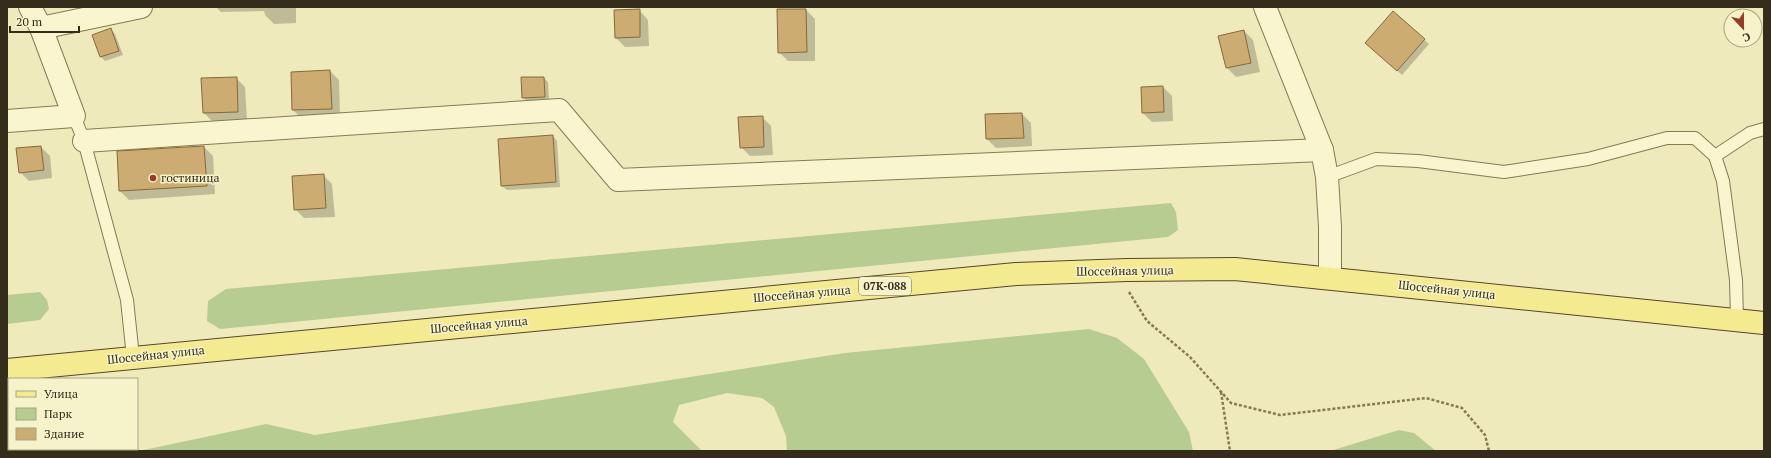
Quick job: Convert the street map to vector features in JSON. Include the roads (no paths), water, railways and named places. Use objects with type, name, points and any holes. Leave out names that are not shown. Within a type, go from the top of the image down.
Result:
[{"type":"main road","name":"Шоссейная улица","points":[[7,370],[1016,274],[1127,270],[1235,269],[1764,323]]},
{"type":"street","points":[[7,121],[74,116],[41,28],[30,7]]},
{"type":"street","points":[[41,28],[141,7]]},
{"type":"street","points":[[1265,7],[1322,150],[1327,177],[1330,227],[1330,278]]},
{"type":"street","points":[[84,141],[559,110],[618,180],[1322,150]]},
{"type":"lane","points":[[74,116],[84,141],[127,300],[133,357]]},
{"type":"lane","points":[[1715,156],[1750,133],[1764,129]]},
{"type":"lane","points":[[1327,177],[1376,159],[1418,162],[1504,172],[1588,159],[1667,138],[1695,138],[1715,156],[1723,180],[1736,280],[1737,320]]},
{"type":"place","name":"гостиница","points":[[153,178]]}]
